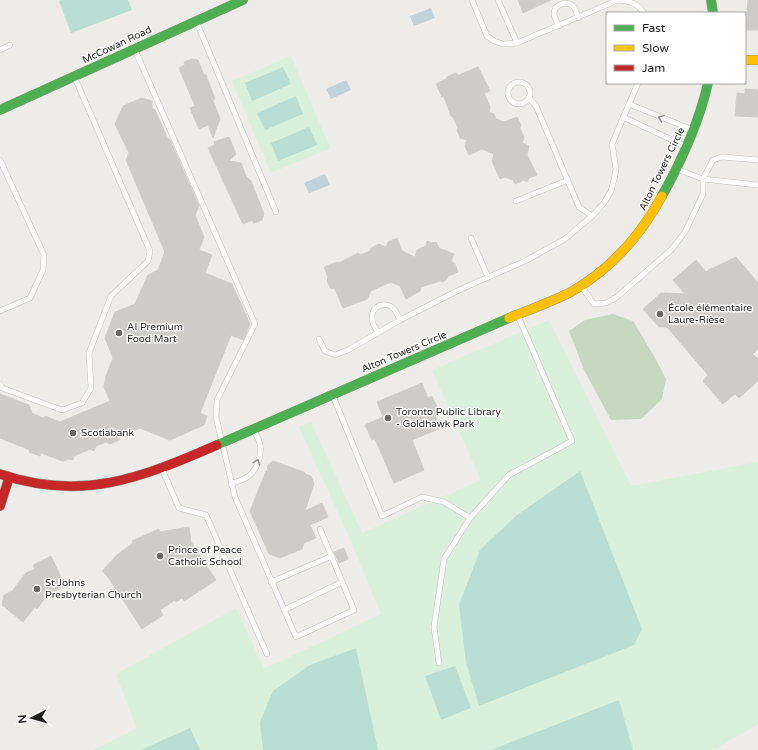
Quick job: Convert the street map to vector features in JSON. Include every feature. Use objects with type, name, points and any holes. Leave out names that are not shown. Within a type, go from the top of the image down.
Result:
[{"type":"street","name":"McCowan Road","points":[[0,110],[243,0]]},
{"type":"street","points":[[711,0],[713,12]]},
{"type":"street","points":[[746,60],[758,60]]},
{"type":"street","name":"Alton Towers Circle","points":[[0,474],[9,478],[52,486],[91,485],[124,480],[162,468],[222,441],[517,316],[560,297],[580,286],[611,264],[637,236],[658,205],[694,131],[703,105],[708,84]]},
{"type":"street","points":[[0,506],[9,478]]},
{"type":"lane","points":[[472,0],[487,36],[494,41],[503,44],[517,43],[618,0],[630,1],[640,7],[643,12]]},
{"type":"lane","points":[[498,0],[517,43]]},
{"type":"lane","points":[[559,26],[554,14],[556,8],[562,4],[569,4],[572,6],[578,18]]},
{"type":"lane","points":[[197,21],[276,212]]},
{"type":"lane","points":[[0,50],[10,45]]},
{"type":"lane","points":[[134,49],[255,324],[217,400],[216,417],[235,497],[296,637],[354,610],[320,528]]},
{"type":"lane","points":[[0,384],[2,388],[62,410],[82,403],[91,388],[89,353],[111,296],[148,261],[150,251],[74,77]]},
{"type":"lane","points":[[529,98],[527,101],[520,104],[513,102],[509,97],[508,90],[510,86],[516,82],[526,84],[530,91],[529,98],[536,106],[579,207],[592,216]]},
{"type":"lane","points":[[319,339],[325,351],[335,355],[348,350],[400,320],[457,291],[527,260],[565,239],[592,216],[604,203],[611,191],[616,169],[612,144],[638,84]]},
{"type":"lane","points":[[629,104],[694,131]]},
{"type":"lane","points":[[623,117],[686,147]]},
{"type":"lane","points":[[580,286],[594,304],[606,303],[617,297],[671,250],[685,232],[703,194],[703,180],[713,160],[722,157],[758,160]]},
{"type":"lane","points":[[0,160],[44,255],[43,270],[30,298],[0,311]]},
{"type":"lane","points":[[676,168],[703,180],[758,185]]},
{"type":"lane","points":[[516,201],[568,180]]},
{"type":"lane","points":[[471,238],[488,277]]},
{"type":"lane","points":[[378,332],[372,318],[373,311],[378,306],[390,306],[394,309],[400,320]]},
{"type":"lane","points":[[439,663],[434,627],[444,560],[470,518],[509,475],[572,441],[517,316]]},
{"type":"lane","points":[[332,395],[382,516],[422,497],[444,502],[470,518]]},
{"type":"lane","points":[[231,484],[247,477],[254,471],[259,459],[261,451],[260,442],[253,429]]},
{"type":"lane","points":[[162,468],[179,508],[206,515],[267,654]]},
{"type":"lane","points":[[271,582],[332,556]]},
{"type":"lane","points":[[284,610],[342,582]]},
{"type":"green space","points":[[128,0],[132,10],[71,33],[59,1]]},
{"type":"green space","points":[[291,56],[330,148],[271,173],[232,81]]},
{"type":"green space","points":[[283,67],[291,84],[252,101],[245,83]]},
{"type":"green space","points":[[296,96],[303,114],[265,130],[257,113]]},
{"type":"green space","points":[[309,127],[317,145],[278,161],[271,143]]},
{"type":"green space","points":[[613,314],[633,321],[666,379],[662,399],[641,419],[611,420],[584,370],[569,331],[585,320]]},
{"type":"green space","points":[[549,320],[631,486],[758,462],[758,724],[714,750],[93,750],[137,729],[116,674],[236,608],[264,669],[381,614],[350,539],[299,427],[311,422],[362,533],[481,480],[432,370]]},
{"type":"green space","points":[[580,471],[642,629],[634,645],[479,706],[466,662],[459,605],[480,550],[517,515]]},
{"type":"green space","points":[[356,648],[378,750],[263,750],[260,722],[273,691],[310,665]]},
{"type":"green space","points":[[455,666],[471,708],[441,720],[425,676]]},
{"type":"green space","points":[[619,700],[633,750],[491,750]]},
{"type":"green space","points":[[190,728],[200,750],[141,750]]},
{"type":"shaded area","points":[[431,8],[435,18],[414,26],[410,16]]},
{"type":"shaded area","points":[[346,80],[351,90],[331,99],[326,89]]},
{"type":"shaded area","points":[[325,174],[330,185],[309,193],[304,183]]},
{"type":"building","points":[[518,0],[551,0],[523,13]]},
{"type":"building","points":[[748,0],[758,0],[758,30],[746,30]]},
{"type":"building","points":[[192,59],[198,60],[204,75],[206,75],[215,99],[213,100],[220,119],[213,138],[208,125],[199,129],[190,108],[195,106],[179,68],[185,65],[184,62]]},
{"type":"building","points":[[478,67],[490,91],[484,93],[490,107],[489,112],[494,114],[496,119],[504,122],[517,117],[521,125],[520,128],[524,138],[522,143],[529,146],[527,155],[537,175],[529,178],[527,182],[524,180],[515,184],[513,180],[505,177],[500,179],[492,161],[494,154],[482,149],[469,155],[465,146],[467,140],[460,138],[457,130],[458,128],[453,117],[451,116],[444,97],[442,97],[436,84],[455,73],[459,75]]},
{"type":"building","points":[[745,89],[758,90],[758,117],[735,116],[737,93],[745,94]]},
{"type":"building","points":[[142,98],[152,101],[152,108],[155,110],[168,139],[170,140],[199,206],[195,215],[204,237],[199,250],[212,255],[205,273],[232,284],[250,324],[243,340],[231,335],[200,413],[207,416],[204,425],[170,440],[140,428],[120,437],[119,440],[110,444],[106,442],[96,446],[94,451],[90,449],[74,456],[73,460],[68,459],[63,461],[41,453],[40,456],[29,452],[30,450],[0,438],[0,394],[29,405],[32,413],[43,418],[45,416],[60,422],[110,401],[104,387],[106,376],[113,358],[105,338],[115,312],[135,304],[148,275],[158,270],[165,252],[126,160],[129,153],[115,124],[123,106]]},
{"type":"building","points":[[229,137],[236,154],[229,161],[241,163],[246,176],[251,181],[264,214],[262,220],[254,223],[253,221],[250,221],[243,224],[208,148],[215,145],[214,142]]},
{"type":"building","points":[[397,238],[402,251],[415,257],[417,250],[426,246],[427,241],[432,243],[436,242],[439,248],[454,254],[451,261],[455,264],[458,272],[448,276],[443,282],[440,281],[421,287],[420,291],[406,299],[400,286],[391,282],[371,291],[367,299],[343,308],[335,289],[330,288],[324,267],[337,262],[339,263],[358,253],[361,255],[370,251],[371,248],[379,244],[386,247],[388,242]]},
{"type":"building","points":[[736,257],[758,283],[758,349],[753,354],[758,359],[758,381],[739,398],[735,394],[723,404],[703,381],[708,375],[667,327],[659,327],[643,309],[661,293],[685,294],[673,280],[696,260],[706,272],[711,268]]},
{"type":"building","points":[[422,383],[428,398],[432,396],[439,411],[434,413],[441,428],[412,440],[424,470],[394,483],[375,439],[372,440],[365,425],[383,417],[377,402]]},
{"type":"building","points":[[273,461],[311,476],[314,484],[305,511],[322,503],[328,517],[310,525],[316,538],[304,543],[302,549],[280,558],[269,554],[250,511],[267,471],[268,465]]},
{"type":"building","points":[[189,527],[191,542],[216,580],[184,601],[182,598],[176,602],[175,600],[160,610],[163,615],[142,629],[108,577],[102,571],[117,555],[133,543],[132,541],[159,529],[160,532]]},
{"type":"building","points":[[344,548],[348,559],[339,563],[334,552]]},
{"type":"building","name":"St Johns Presbyterian Church","points":[[51,556],[65,586],[48,594],[37,609],[35,607],[23,622],[2,605],[4,595],[12,591],[26,573],[35,569],[33,565]]},
{"type":"traffic: fast","points":[[0,110],[243,0]]},
{"type":"traffic: fast","points":[[711,0],[713,12]]},
{"type":"traffic: fast","points":[[662,196],[695,127],[708,84]]},
{"type":"traffic: fast","points":[[217,445],[509,318]]},
{"type":"traffic: slow","points":[[746,60],[758,60]]},
{"type":"traffic: slow","points":[[509,318],[548,303],[571,292],[599,273],[612,262],[635,237],[645,224],[662,196]]},
{"type":"traffic: jam","points":[[0,474],[30,482],[58,486],[85,486],[137,476],[217,445]]},
{"type":"traffic: jam","points":[[0,506],[9,478]]},
{"type":"place","name":"École élémentaire Laure-Rièse","points":[[660,314]]},
{"type":"place","name":"AI Premium Food Mart","points":[[119,333]]},
{"type":"place","name":"Toronto Public Library - Goldhawk Park","points":[[388,418]]},
{"type":"place","name":"Scotiabank","points":[[73,433]]},
{"type":"place","name":"Prince of Peace Catholic School","points":[[160,556]]},
{"type":"place","name":"St Johns Presbyterian Church","points":[[37,589]]}]
